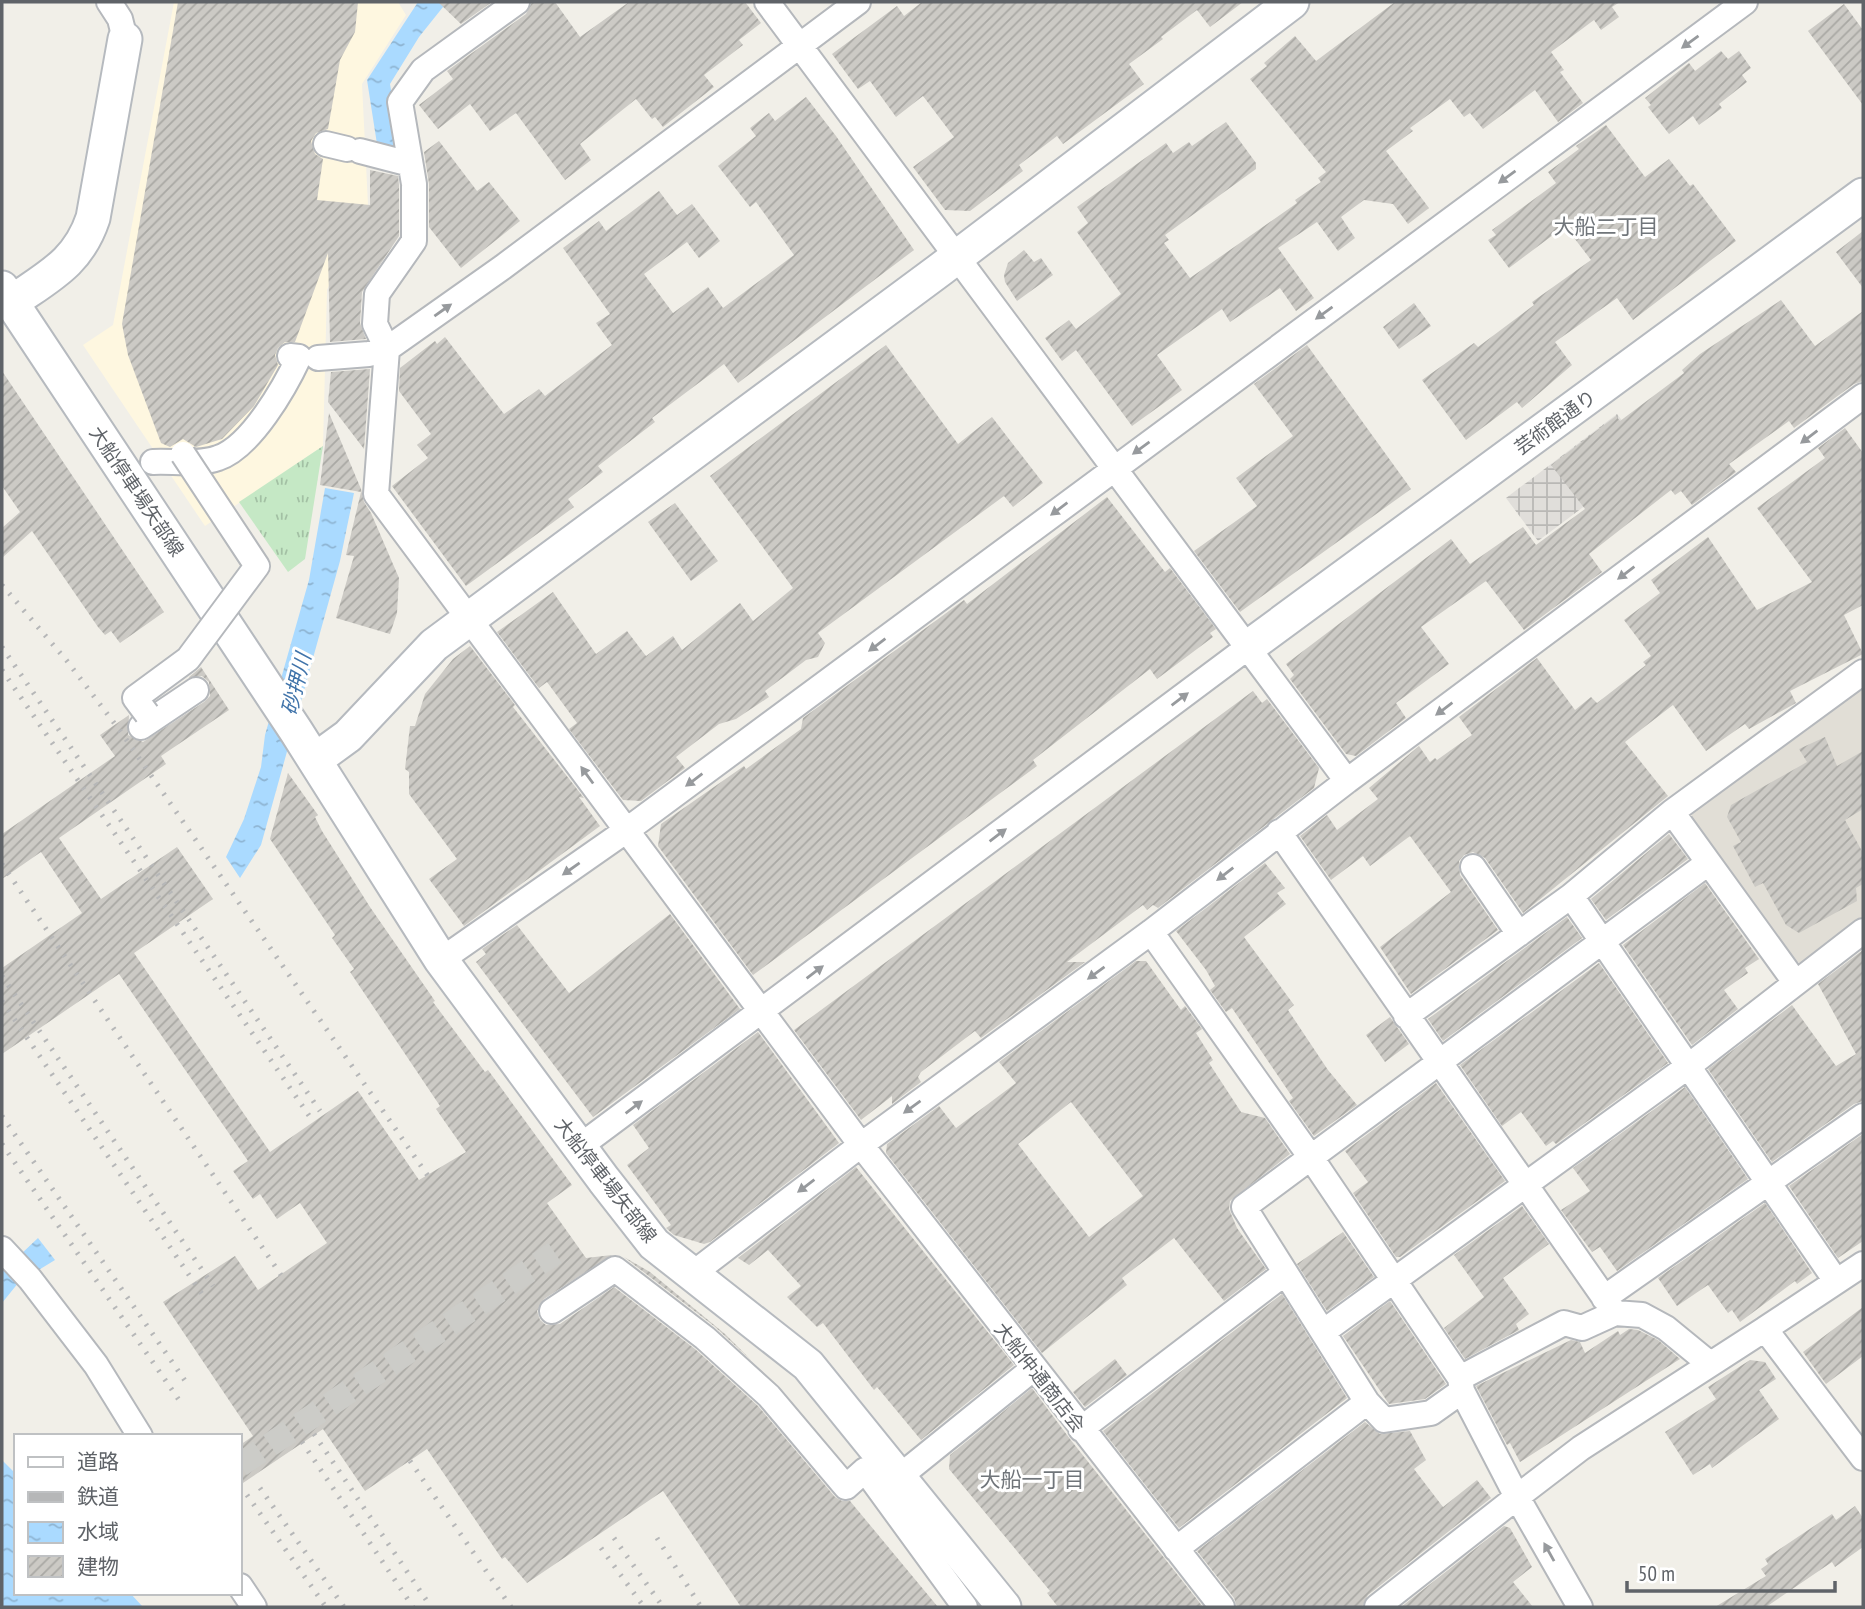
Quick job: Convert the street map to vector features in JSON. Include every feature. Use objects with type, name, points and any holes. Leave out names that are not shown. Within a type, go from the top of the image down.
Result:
[{"type":"street","points":[[109,2],[120,19],[125,39]]},
{"type":"street","points":[[7,295],[64,266],[87,236],[93,218],[134,2]]},
{"type":"street","points":[[378,352],[375,324],[377,294],[414,241],[411,164],[400,102],[408,87],[423,70],[517,2]]},
{"type":"street","points":[[767,2],[1347,782]]},
{"type":"street","points":[[324,358],[378,352],[503,267],[858,2]]},
{"type":"street","points":[[315,760],[348,736],[422,656],[470,618],[1292,2]]},
{"type":"street","points":[[441,960],[627,830],[1745,2]]},
{"type":"street","points":[[350,149],[411,164]]},
{"type":"street","name":"芸術館通り","points":[[1247,648],[1863,195]]},
{"type":"street","name":"大船停車場矢部線","points":[[7,295],[315,760],[441,960],[579,1147],[654,1244],[808,1365],[1004,1607]]},
{"type":"street","name":"大船仲通商店会","points":[[378,352],[376,494],[860,1145],[1222,1607]]},
{"type":"street","points":[[153,462],[219,458],[233,449],[250,432],[288,380],[299,357],[290,356]]},
{"type":"street","points":[[691,1275],[860,1145],[1151,932],[1279,832],[1863,396]]},
{"type":"street","points":[[183,454],[231,511],[257,566],[188,659],[140,711],[199,693]]},
{"type":"street","points":[[579,1147],[1247,648]]},
{"type":"street","points":[[1406,1016],[1572,896],[1672,812],[1863,672]]},
{"type":"street","points":[[1672,812],[1795,982]]},
{"type":"street","points":[[1279,832],[1609,1306],[1642,1315],[1710,1364]]},
{"type":"street","points":[[1708,863],[1244,1207],[1284,1273],[1367,1402],[1384,1420],[1431,1413],[1461,1385],[1564,1323],[1582,1328],[1769,1182],[1863,1116]]},
{"type":"street","points":[[1473,867],[1519,934]]},
{"type":"street","points":[[1572,896],[1836,1281]]},
{"type":"street","points":[[1322,1332],[1395,1282],[1690,1065],[1863,931]]},
{"type":"street","points":[[1151,932],[1311,1159],[1461,1385],[1517,1497],[1580,1607]]},
{"type":"street","points":[[6,1252],[96,1365],[139,1434]]},
{"type":"street","points":[[1377,1607],[1581,1448],[1863,1264]]},
{"type":"street","points":[[552,1311],[615,1269],[659,1300],[769,1396],[846,1487],[865,1470],[965,1607]]},
{"type":"street","points":[[1081,1429],[1284,1273]]},
{"type":"street","points":[[1765,1329],[1863,1458]]},
{"type":"street","points":[[899,1477],[1034,1368]]},
{"type":"street","points":[[1176,1549],[1367,1402]]},
{"type":"street","points":[[242,1589],[254,1607]]},
{"type":"shaded area","points":[[174,2],[398,2],[406,15],[362,84],[368,205],[327,290],[323,446],[205,526],[83,345],[113,325]]},
{"type":"shaded area","points":[[1617,414],[1650,457],[1538,541],[1506,498]]},
{"type":"shaded area","points":[[1863,681],[1863,917],[1801,963],[1790,961],[1691,823],[1692,810]]},
{"type":"green space","points":[[323,446],[305,559],[288,572],[239,502]]},
{"type":"water","points":[[418,2],[447,2],[419,37],[390,84],[401,150],[377,144],[367,80]]},
{"type":"water","name":"砂押川","points":[[325,488],[354,493],[340,561],[261,845],[240,878],[226,857],[244,819],[261,767],[265,735],[309,580]]},
{"type":"water","points":[[38,1238],[55,1260],[19,1282],[2,1303],[2,1272]]},
{"type":"water","points":[[2,1460],[14,1472],[14,1595],[132,1595],[143,1607],[2,1607]]},
{"type":"building","points":[[178,2],[358,2],[355,32],[340,60],[328,129],[316,133],[311,141],[315,154],[323,159],[317,200],[370,205],[370,170],[398,176],[399,185],[399,236],[362,292],[360,323],[366,339],[330,342],[328,253],[295,342],[285,342],[278,348],[275,355],[278,365],[254,406],[222,439],[196,447],[183,439],[170,447],[161,443],[128,355],[122,324]]},
{"type":"building","points":[[438,2],[492,2],[461,24]]},
{"type":"building","points":[[532,2],[555,2],[580,37],[629,2],[745,2],[761,23],[739,40],[743,45],[704,75],[714,87],[663,127],[655,117],[652,119],[636,99],[580,144],[591,160],[565,180],[516,113],[490,131],[470,104],[438,129],[419,105],[453,79],[447,71],[526,14]]},
{"type":"building","points":[[922,2],[1243,2],[1210,27],[1197,10],[1161,37],[1163,39],[1129,64],[1144,84],[1063,144],[1057,136],[1019,165],[1023,171],[970,211],[945,210],[913,167],[954,137],[923,96],[896,117],[870,81],[858,89],[832,54],[897,6],[904,16]]},
{"type":"building","points":[[1395,2],[1620,2],[1612,7],[1619,17],[1601,30],[1594,20],[1551,52],[1564,70],[1560,72],[1583,103],[1558,122],[1535,90],[1483,129],[1470,113],[1464,117],[1450,99],[1410,128],[1413,131],[1386,151],[1429,208],[1408,224],[1393,204],[1364,200],[1341,217],[1355,238],[1338,251],[1317,222],[1278,248],[1314,298],[1296,311],[1280,288],[1230,322],[1222,309],[1157,355],[1182,390],[1132,426],[1076,350],[1062,361],[1045,338],[1069,320],[1076,329],[1121,294],[1077,232],[1088,223],[1077,207],[1166,143],[1173,153],[1189,142],[1192,146],[1226,122],[1256,163],[1256,169],[1165,235],[1169,240],[1164,243],[1190,278],[1297,203],[1295,200],[1321,182],[1318,178],[1326,172],[1250,79],[1267,66],[1264,63],[1295,36],[1316,61]]},
{"type":"building","points":[[1844,4],[1863,30],[1863,105],[1808,31]]},
{"type":"building","points":[[1721,51],[1728,59],[1739,51],[1751,68],[1742,75],[1747,82],[1719,104],[1722,108],[1699,125],[1693,116],[1669,134],[1648,107],[1651,105],[1645,98],[1689,63],[1695,71]]},
{"type":"building","points":[[806,97],[914,250],[738,383],[724,364],[652,418],[655,422],[598,466],[603,472],[568,499],[574,507],[466,586],[392,486],[428,458],[417,445],[431,434],[399,391],[400,368],[435,341],[437,344],[445,337],[504,414],[539,389],[545,396],[612,345],[596,323],[610,314],[563,248],[599,221],[606,231],[659,191],[677,215],[692,204],[720,241],[699,258],[687,242],[644,274],[673,313],[708,287],[723,308],[794,255],[756,202],[750,207],[718,166],[756,136],[750,128],[769,113],[775,121]]},
{"type":"building","points":[[1606,125],[1645,177],[1669,159],[1690,186],[1693,184],[1736,241],[1633,320],[1617,298],[1555,342],[1572,365],[1522,408],[1517,402],[1466,440],[1422,380],[1474,343],[1478,347],[1534,305],[1532,302],[1591,260],[1565,226],[1509,268],[1488,240],[1496,235],[1492,230],[1556,183],[1548,172],[1579,149],[1576,146]]},
{"type":"building","points":[[439,141],[477,191],[489,182],[520,221],[461,268],[429,227],[429,184],[424,152]]},
{"type":"building","points":[[1863,231],[1863,288],[1836,252]]},
{"type":"building","points":[[1024,250],[1034,262],[1041,258],[1053,275],[1017,301],[1005,282],[1004,275],[1008,263]]},
{"type":"building","points":[[1781,300],[1815,346],[1863,311],[1863,381],[1854,384],[1794,428],[1789,421],[1729,464],[1736,472],[1692,505],[1681,491],[1675,495],[1671,490],[1589,554],[1602,572],[1524,630],[1486,581],[1421,627],[1449,664],[1396,703],[1406,718],[1356,756],[1346,754],[1290,679],[1294,675],[1286,664],[1451,539],[1470,564],[1523,527],[1536,545],[1585,509],[1551,465],[1616,416],[1620,421],[1684,373],[1682,370],[1700,354]]},
{"type":"building","points":[[1414,303],[1431,326],[1399,349],[1383,327]]},
{"type":"building","points":[[886,345],[958,444],[992,417],[1043,483],[1013,507],[1004,496],[818,633],[825,643],[818,657],[806,660],[765,691],[769,697],[736,719],[719,724],[676,757],[685,768],[641,801],[623,800],[569,729],[577,723],[547,682],[539,688],[497,632],[553,592],[596,654],[627,631],[646,656],[673,636],[682,650],[740,603],[753,621],[793,588],[710,476]]},
{"type":"building","points":[[1307,345],[1411,489],[1240,612],[1194,551],[1257,506],[1236,478],[1293,436],[1254,384]]},
{"type":"building","points":[[370,369],[364,449],[328,402],[331,372]]},
{"type":"building","points":[[2,371],[164,612],[120,643],[111,631],[105,635],[98,627],[32,531],[2,558],[2,528],[20,512],[2,486]]},
{"type":"building","points":[[329,413],[361,489],[364,502],[399,578],[397,613],[390,634],[336,618],[354,556],[346,555],[361,492],[320,485]]},
{"type":"building","points":[[1845,428],[1863,453],[1863,605],[1844,615],[1863,654],[1790,691],[1796,703],[1749,729],[1745,724],[1706,751],[1673,705],[1625,742],[1668,796],[1523,913],[1485,858],[1473,852],[1464,855],[1459,861],[1460,875],[1498,930],[1411,994],[1380,947],[1451,892],[1410,836],[1370,866],[1363,856],[1331,880],[1300,836],[1327,815],[1337,830],[1378,799],[1369,788],[1419,746],[1430,762],[1435,758],[1437,760],[1472,735],[1459,717],[1537,658],[1575,710],[1591,697],[1597,703],[1646,665],[1643,662],[1651,656],[1624,620],[1660,593],[1651,580],[1708,537],[1757,610],[1812,582],[1757,508],[1825,458],[1818,448]]},
{"type":"building","points":[[1107,497],[1165,572],[1170,568],[1216,629],[1210,633],[1213,637],[1157,679],[1150,669],[1033,760],[1037,766],[753,975],[658,846],[661,824],[744,766],[746,769],[801,729],[803,718],[964,600],[967,604]]},
{"type":"building","points":[[675,503],[718,561],[691,581],[648,522]]},
{"type":"building","points":[[470,646],[515,705],[513,707],[584,798],[579,797],[600,826],[464,926],[429,879],[457,859],[409,794],[409,772],[405,769],[410,726],[415,726],[425,694],[453,659]]},
{"type":"building","points":[[201,667],[229,710],[161,756],[166,764],[59,838],[101,899],[177,847],[213,899],[134,953],[270,1152],[358,1091],[419,1180],[466,1152],[436,1109],[440,1106],[350,972],[354,969],[332,938],[335,935],[270,839],[288,773],[318,815],[315,817],[322,831],[435,1001],[433,1002],[485,1072],[488,1070],[572,1185],[547,1203],[586,1258],[612,1255],[544,1299],[537,1311],[540,1320],[546,1325],[560,1324],[614,1287],[695,1349],[758,1406],[835,1497],[850,1501],[938,1607],[741,1607],[663,1491],[527,1583],[505,1557],[502,1559],[427,1449],[365,1491],[323,1429],[242,1484],[242,1444],[253,1436],[163,1302],[235,1256],[258,1290],[327,1243],[300,1203],[277,1219],[260,1194],[253,1199],[233,1171],[248,1161],[119,974],[2,1054],[2,968],[82,913],[41,852],[2,879],[2,834],[115,756],[100,735],[129,715],[128,735],[143,742],[204,702],[210,696],[209,682],[202,676],[188,678]]},
{"type":"building","points":[[1253,691],[1262,703],[1267,699],[1319,768],[1314,788],[1158,908],[1153,905],[1147,910],[1143,905],[1067,962],[1085,962],[981,1038],[975,1031],[921,1072],[918,1077],[921,1082],[892,1104],[892,1096],[861,1120],[794,1030]]},
{"type":"building","points":[[1825,737],[1837,766],[1863,751],[1863,809],[1845,820],[1863,853],[1863,884],[1856,888],[1857,901],[1799,933],[1786,925],[1763,883],[1755,887],[1733,846],[1741,842],[1727,817],[1731,805],[1807,762],[1799,749]]},
{"type":"building","points":[[1669,834],[1688,859],[1606,920],[1591,899]]},
{"type":"building","points":[[1265,863],[1285,888],[1277,893],[1286,904],[1244,937],[1294,1005],[1288,1010],[1328,1070],[1357,1105],[1314,1136],[1289,1101],[1293,1098],[1232,1008],[1226,1012],[1210,990],[1215,986],[1206,970],[1176,931]]},
{"type":"building","points":[[1705,883],[1759,959],[1745,968],[1748,973],[1724,990],[1738,1009],[1692,1045],[1623,945]]},
{"type":"building","points":[[670,914],[740,1009],[593,1117],[476,962],[486,954],[482,949],[517,925],[569,993]]},
{"type":"building","points":[[1567,917],[1582,938],[1443,1041],[1428,1019]]},
{"type":"building","points":[[1863,950],[1863,1101],[1854,1104],[1772,1162],[1708,1069],[1792,1005],[1836,1066],[1856,1054],[1818,984]]},
{"type":"building","points":[[1136,961],[1146,961],[1181,1010],[1185,1006],[1202,1029],[1196,1033],[1213,1060],[1209,1063],[1241,1112],[1265,1118],[1290,1154],[1230,1201],[1229,1209],[1237,1228],[1266,1269],[1224,1301],[1174,1238],[1122,1278],[1127,1285],[1042,1353],[886,1153],[887,1144],[939,1106],[956,1128],[1016,1083],[999,1062]],"holes":[[[1071,1102],[1143,1196],[1089,1237],[1018,1144]]]},
{"type":"building","points":[[1599,963],[1668,1063],[1556,1144],[1553,1141],[1546,1146],[1521,1112],[1502,1126],[1460,1065]]},
{"type":"building","points":[[1390,1017],[1409,1044],[1385,1062],[1366,1035]]},
{"type":"building","points":[[758,1032],[839,1143],[710,1242],[704,1244],[674,1235],[666,1228],[671,1225],[627,1165],[649,1148],[633,1125]]},
{"type":"building","points":[[1436,1083],[1505,1181],[1400,1257],[1396,1257],[1353,1193],[1368,1182],[1345,1151]]},
{"type":"building","points":[[1685,1087],[1748,1179],[1617,1271],[1600,1247],[1592,1252],[1561,1210],[1590,1191],[1573,1168]]},
{"type":"building","points":[[1863,1134],[1863,1241],[1838,1258],[1789,1186]]},
{"type":"building","points":[[856,1167],[1014,1365],[921,1440],[877,1387],[874,1390],[823,1323],[817,1327],[787,1297],[801,1286],[768,1250],[749,1265],[738,1258]]},
{"type":"building","points":[[1765,1203],[1812,1273],[1797,1284],[1795,1281],[1740,1322],[1732,1310],[1728,1313],[1708,1285],[1677,1306],[1658,1278]]},
{"type":"building","points":[[1522,1206],[1549,1244],[1503,1278],[1529,1314],[1516,1324],[1519,1330],[1465,1359],[1444,1328],[1484,1297],[1454,1255]]},
{"type":"building","points":[[1343,1232],[1374,1277],[1327,1311],[1297,1264]]},
{"type":"building","points":[[624,1257],[650,1272],[725,1334],[751,1360],[714,1326]]},
{"type":"building","points":[[1282,1294],[1347,1398],[1179,1528],[1103,1431]]},
{"type":"building","points":[[1390,1301],[1446,1384],[1425,1399],[1389,1404],[1343,1336]]},
{"type":"building","points":[[1863,1307],[1863,1356],[1826,1384],[1803,1352]]},
{"type":"building","points":[[1629,1329],[1638,1330],[1658,1340],[1680,1359],[1520,1462],[1510,1443],[1507,1445],[1476,1386],[1571,1340],[1580,1342],[1585,1353],[1618,1331],[1620,1335]]},
{"type":"building","points":[[1115,1359],[1127,1375],[1085,1407],[1073,1392]]},
{"type":"building","points":[[1750,1360],[1765,1362],[1776,1379],[1759,1390],[1779,1419],[1712,1468],[1710,1464],[1693,1475],[1665,1432],[1716,1399],[1708,1387]]},
{"type":"building","points":[[1032,1388],[1203,1607],[1058,1607],[1047,1593],[1050,1591],[949,1469],[950,1455]]},
{"type":"building","points":[[1365,1422],[1380,1434],[1410,1431],[1426,1460],[1414,1469],[1443,1507],[1477,1480],[1491,1498],[1368,1595],[1362,1607],[1237,1607],[1234,1598],[1197,1551]]},
{"type":"building","points":[[1855,1506],[1863,1518],[1863,1547],[1835,1567],[1832,1562],[1766,1607],[1715,1607],[1766,1576],[1761,1569],[1768,1564],[1765,1559],[1832,1514],[1836,1520]]},
{"type":"building","points":[[1504,1526],[1510,1528],[1532,1567],[1513,1582],[1533,1607],[1401,1607]]},
{"type":"tunnel","points":[[242,1464],[555,1253]]},
{"type":"railway","points":[[2,585],[67,661],[121,732],[428,1176]]},
{"type":"railway","points":[[2,647],[320,1111]]},
{"type":"railway","points":[[2,670],[310,1117]]},
{"type":"railway","points":[[2,864],[281,1275]]},
{"type":"railway","points":[[2,976],[213,1286]]},
{"type":"railway","points":[[2,1001],[202,1294]]},
{"type":"railway","points":[[2,1116],[188,1385]]},
{"type":"railway","points":[[2,1144],[179,1400]]},
{"type":"railway","points":[[314,1434],[431,1607]]},
{"type":"railway","points":[[302,1442],[413,1607]]},
{"type":"railway","points":[[410,1461],[511,1607]]},
{"type":"railway","points":[[260,1488],[344,1607]]},
{"type":"railway","points":[[247,1495],[326,1607]]},
{"type":"railway","points":[[614,1538],[663,1607]]},
{"type":"railway","points":[[657,1538],[701,1607]]},
{"type":"railway","points":[[601,1548],[644,1607]]},
{"type":"district","name":"大船二丁目","points":[[1606,226]]},
{"type":"district","name":"大船一丁目","points":[[1032,1479]]}]
